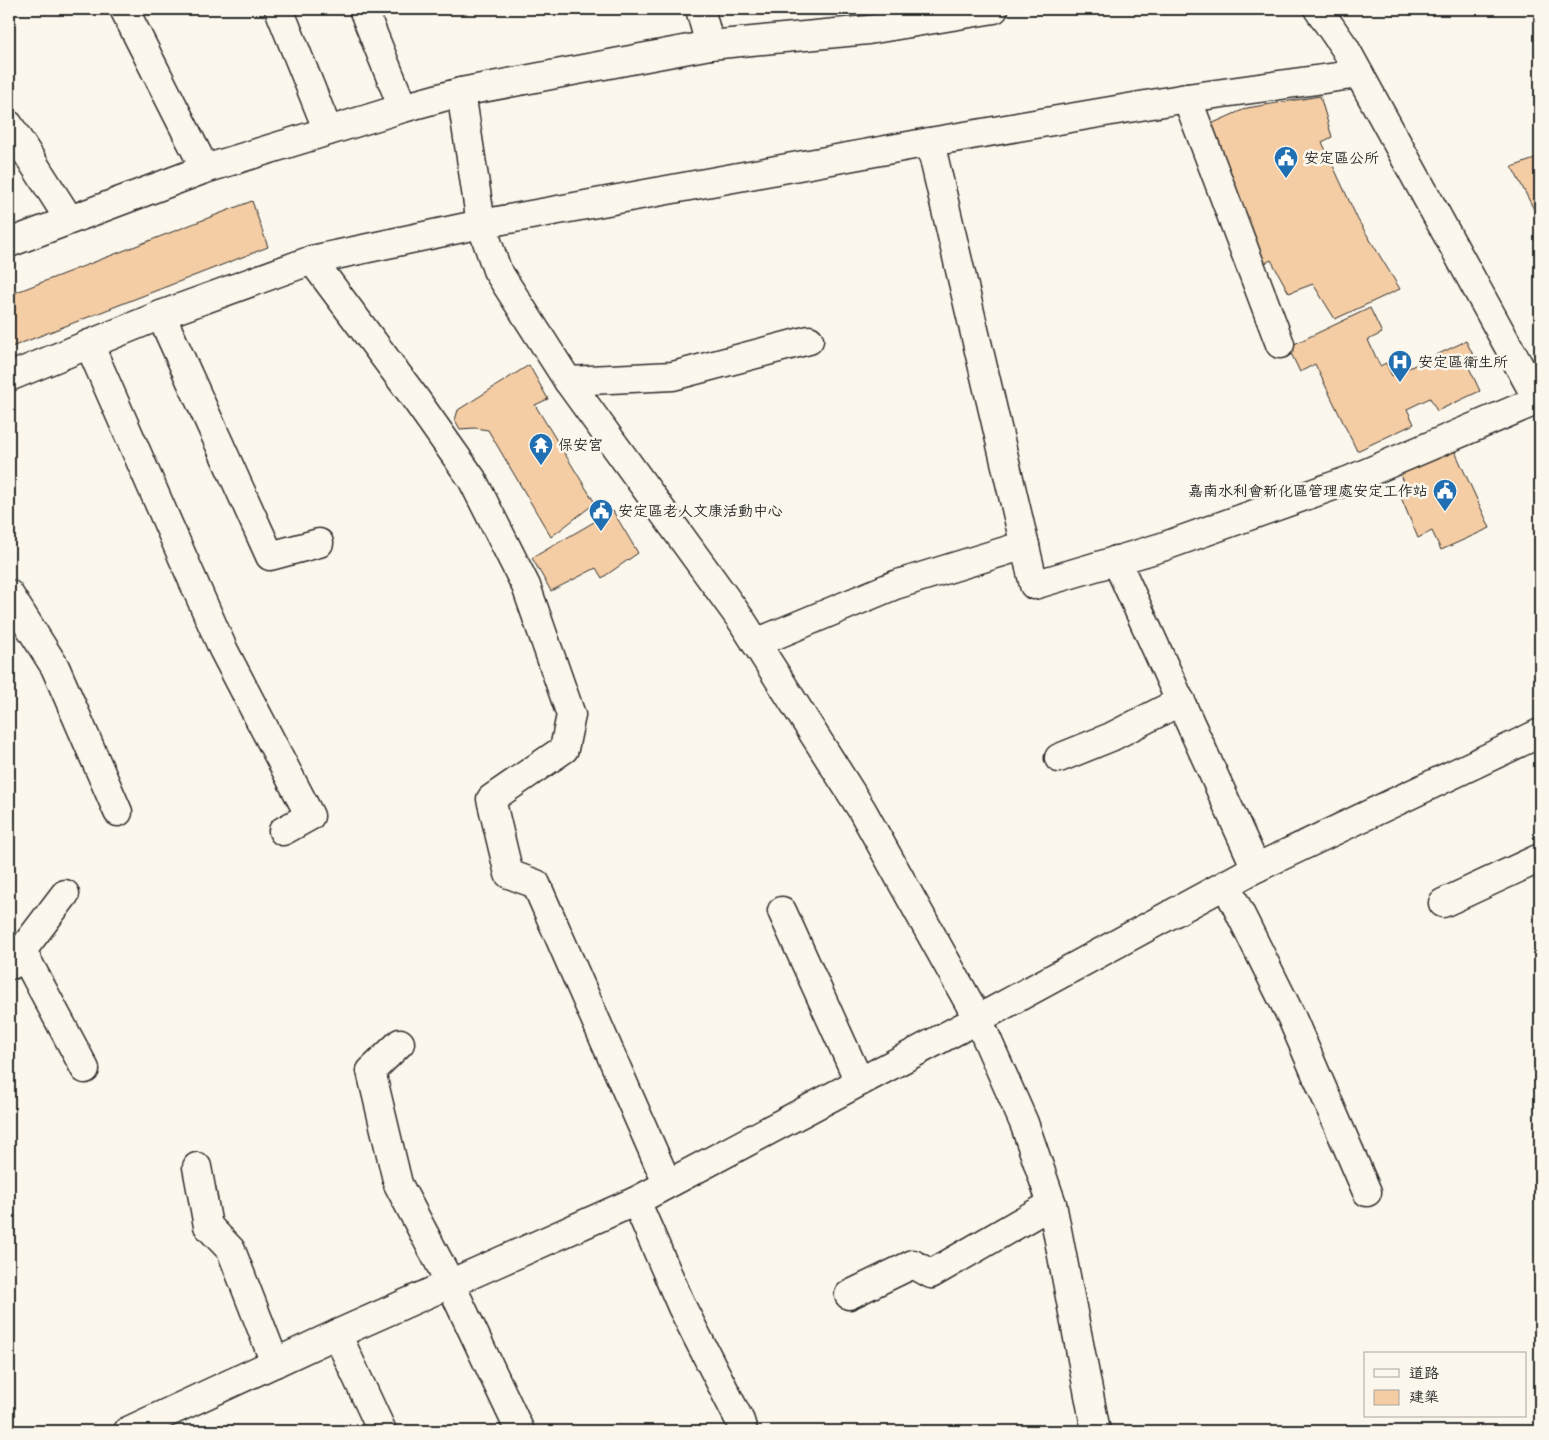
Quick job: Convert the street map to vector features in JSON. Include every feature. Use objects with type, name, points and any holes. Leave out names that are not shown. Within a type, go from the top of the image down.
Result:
[{"type":"street","points":[[124,9],[205,169]]},
{"type":"street","points":[[279,9],[328,131]]},
{"type":"street","points":[[363,9],[403,108]]},
{"type":"street","points":[[700,9],[710,45]]},
{"type":"street","points":[[9,243],[205,169],[461,92],[710,45],[866,20],[994,9]]},
{"type":"street","points":[[930,142],[1034,585],[1162,547],[1350,480],[1539,402],[1345,48],[1318,9]]},
{"type":"street","points":[[9,377],[161,315],[312,260],[481,224],[930,142],[1187,98],[1359,74]]},
{"type":"street","points":[[461,92],[481,224],[497,270],[568,381],[742,621],[862,810],[978,1019],[1024,1122],[1052,1204],[1096,1431]]},
{"type":"street","points":[[1187,98],[1280,344]]},
{"type":"street","points":[[9,125],[69,219]]},
{"type":"street","points":[[312,260],[412,394],[472,479],[526,586],[571,715],[564,749],[491,799],[509,874],[536,884],[667,1183]]},
{"type":"street","points":[[161,315],[270,556],[319,543]]},
{"type":"street","points":[[568,381],[673,376],[809,340]]},
{"type":"street","points":[[89,344],[223,649],[310,816],[283,831]]},
{"type":"street","points":[[756,644],[895,585],[1025,544]]},
{"type":"street","points":[[1116,560],[1256,868]]},
{"type":"street","points":[[9,594],[55,667],[118,812]]},
{"type":"street","points":[[1060,758],[1111,737],[1180,702]]},
{"type":"street","points":[[128,1431],[337,1334],[636,1201],[1256,868],[1540,733]]},
{"type":"street","points":[[1443,903],[1540,858]]},
{"type":"street","points":[[1226,885],[1290,1016],[1367,1192]]},
{"type":"street","points":[[65,894],[15,959],[85,1069]]},
{"type":"street","points":[[782,912],[859,1081]]},
{"type":"street","points":[[400,1043],[371,1071],[398,1184],[450,1283],[520,1431]]},
{"type":"street","points":[[197,1167],[208,1226],[231,1250],[275,1363]]},
{"type":"street","points":[[636,1201],[682,1307],[740,1421],[743,1431]]},
{"type":"street","points":[[849,1295],[914,1264],[932,1274],[1052,1204]]},
{"type":"street","points":[[337,1334],[382,1431]]},
{"type":"building","name":"安定區公所","points":[[1320,96],[1332,137],[1322,142],[1358,220],[1400,289],[1335,319],[1313,284],[1289,293],[1271,260],[1262,265],[1247,216],[1211,124],[1247,108]]},
{"type":"building","points":[[1540,157],[1540,221],[1512,167]]},
{"type":"building","points":[[252,201],[268,247],[9,348],[9,295]]},
{"type":"building","name":"安定區衛生所","points":[[1370,308],[1382,333],[1368,340],[1380,366],[1386,363],[1392,376],[1466,341],[1473,355],[1465,359],[1480,391],[1437,411],[1430,398],[1407,409],[1414,424],[1357,451],[1315,364],[1300,372],[1288,347]]},
{"type":"building","name":"保安宮","points":[[529,365],[548,399],[535,405],[595,503],[551,537],[488,430],[475,428],[460,429],[455,420],[458,410]]},
{"type":"building","name":"嘉南水利會新化區管理處安定工作站","points":[[1452,445],[1490,528],[1441,550],[1432,531],[1418,538],[1400,495],[1407,492],[1398,470]]},
{"type":"building","name":"安定區老人文康活動中心","points":[[613,511],[638,553],[602,578],[596,568],[551,591],[532,558]]},
{"type":"place","name":"安定區公所","points":[[1286,179]]},
{"type":"place","name":"安定區衛生所","points":[[1400,383]]},
{"type":"place","name":"保安宮","points":[[541,466]]},
{"type":"place","name":"嘉南水利會新化區管理處安定工作站","points":[[1445,512]]},
{"type":"place","name":"安定區老人文康活動中心","points":[[601,532]]}]
